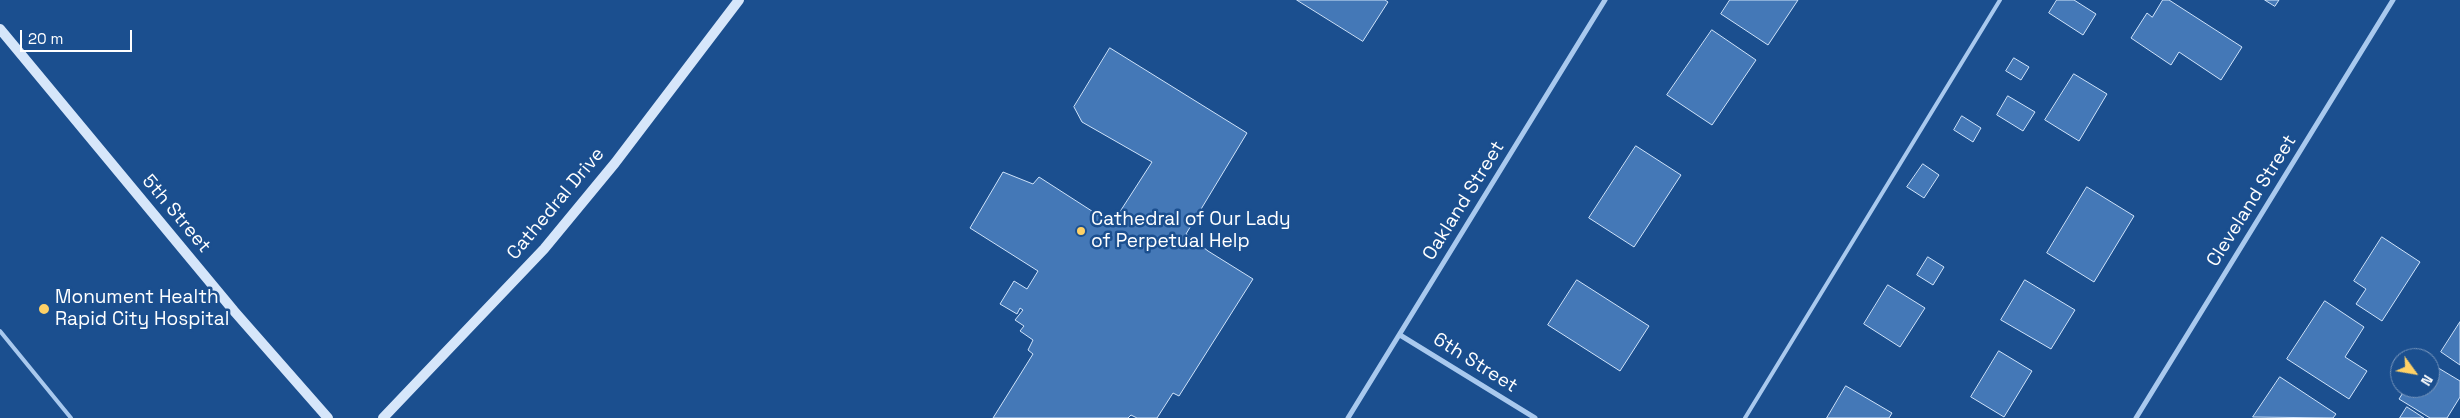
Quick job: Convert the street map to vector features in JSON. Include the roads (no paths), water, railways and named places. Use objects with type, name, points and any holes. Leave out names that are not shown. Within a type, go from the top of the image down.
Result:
[{"type":"main road","name":"Cathedral Drive","points":[[383,418],[544,248],[626,149],[739,0]]},
{"type":"main road","name":"5th Street","points":[[0,29],[234,311],[328,418]]},
{"type":"street","name":"Oakland Street","points":[[1348,418],[1605,0]]},
{"type":"street","name":"Cleveland Street","points":[[2136,418],[2393,0]]},
{"type":"street","name":"6th Street","points":[[1400,335],[1535,418]]},
{"type":"lane","points":[[1745,418],[2000,0]]},
{"type":"lane","points":[[0,331],[71,418]]},
{"type":"place","name":"Cathedral of Our Lady of Perpetual Help","points":[[1081,231]]},
{"type":"place","name":"Monument Health Rapid City Hospital","points":[[44,309]]}]
